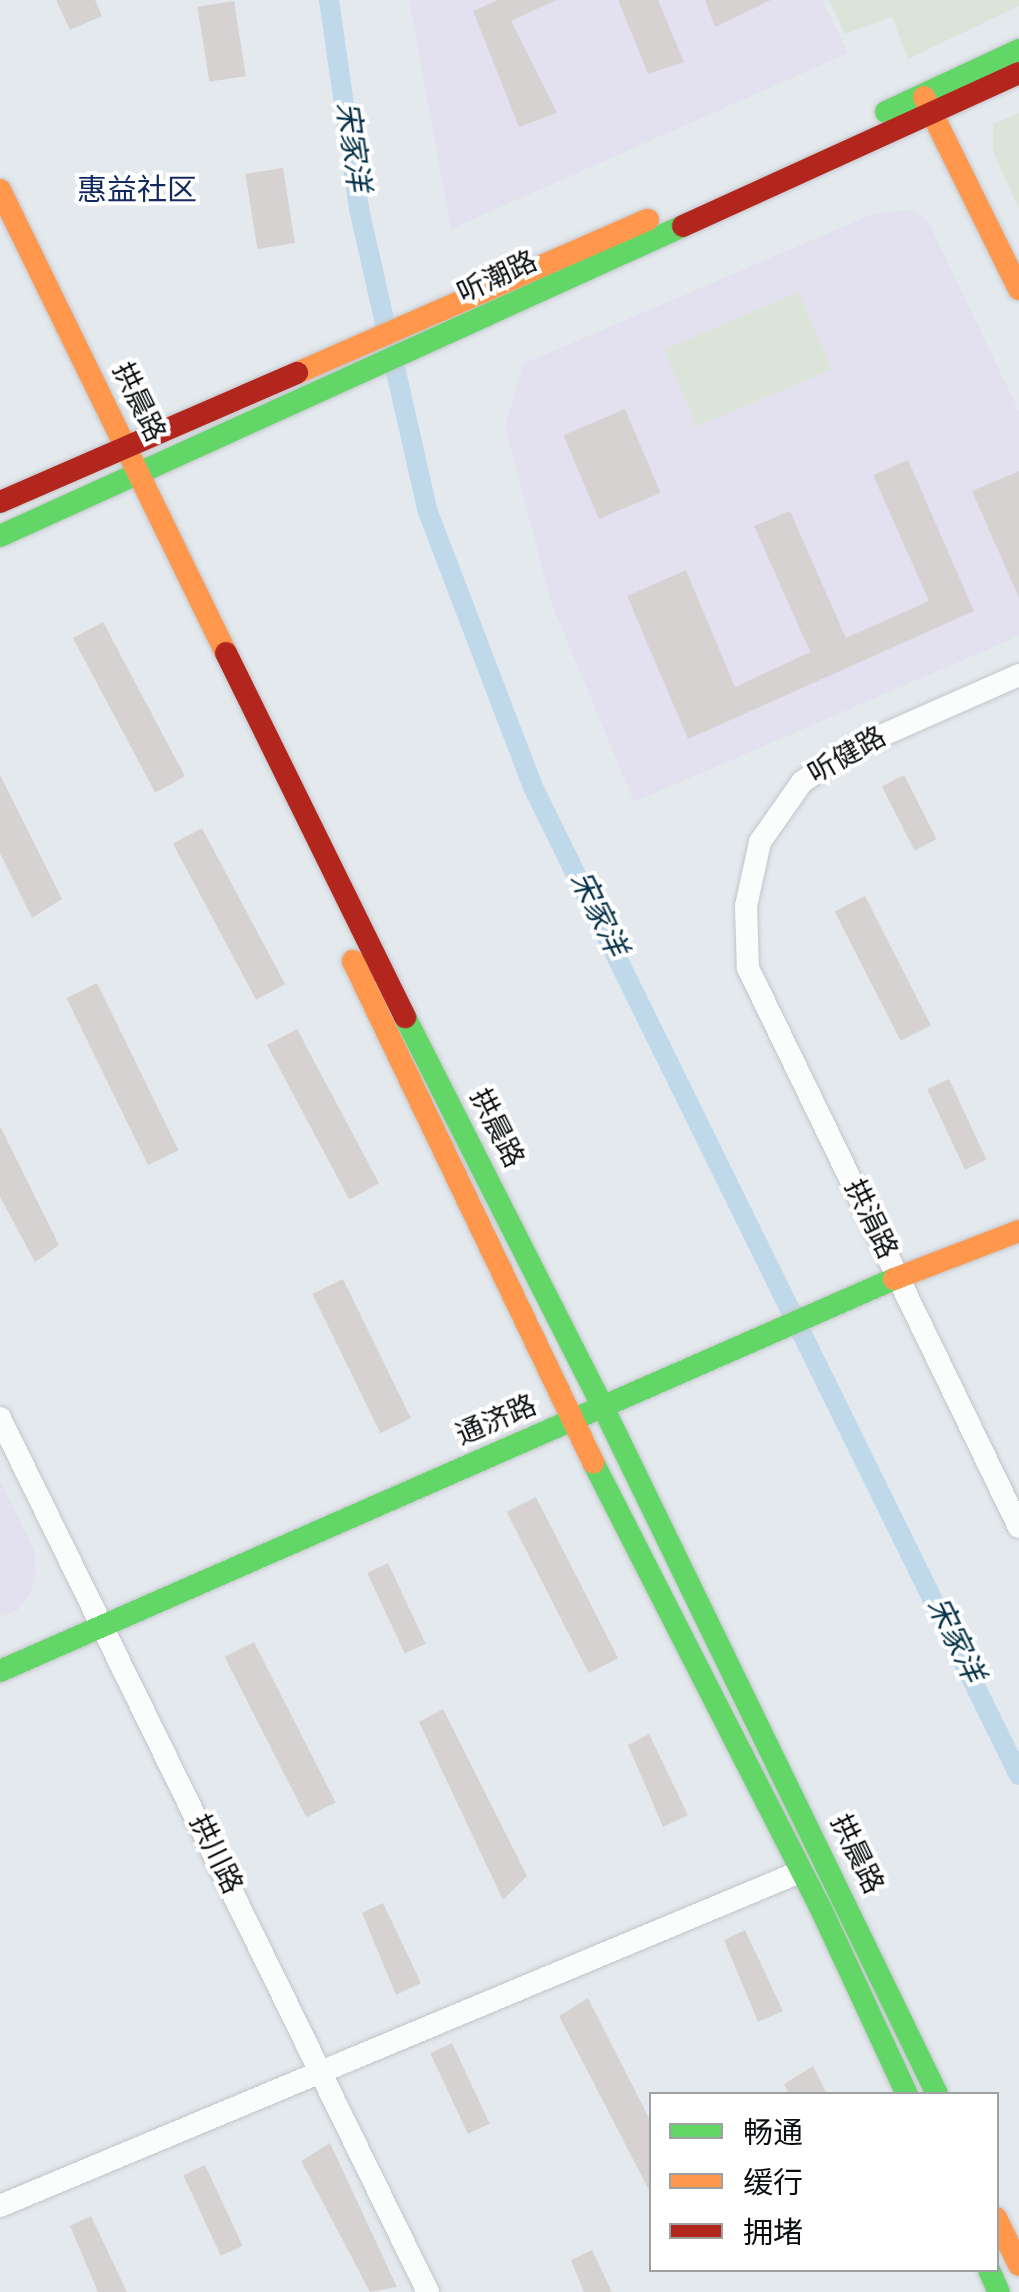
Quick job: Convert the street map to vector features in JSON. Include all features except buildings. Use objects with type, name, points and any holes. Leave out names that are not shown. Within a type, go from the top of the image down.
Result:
[{"type":"main road","name":"听潮路","points":[[0,536],[457,330],[928,104],[1019,50]]},
{"type":"main road","name":"听潮路","points":[[0,502],[774,166],[928,104],[1019,73]]},
{"type":"main road","points":[[928,104],[1019,289]]},
{"type":"main road","name":"拱晨路","points":[[0,190],[129,477],[573,1422],[802,1871],[906,2092]]},
{"type":"main road","name":"拱晨路","points":[[0,235],[117,450]]},
{"type":"main road","name":"拱晨路","points":[[129,477],[603,1407],[936,2092]]},
{"type":"main road","name":"通济路","points":[[0,1670],[896,1278],[1019,1231]]},
{"type":"main road","points":[[999,2224],[1019,2265]]},
{"type":"street","name":"听健路","points":[[746,906],[760,842],[802,782],[850,749],[1019,675]]},
{"type":"street","name":"拱涓路","points":[[746,906],[748,968],[1019,1527]]},
{"type":"street","name":"拱川路","points":[[0,1418],[428,2292]]},
{"type":"street","points":[[0,2206],[802,1871]]},
{"type":"shaded area","points":[[409,0],[822,0],[848,53],[451,229]]},
{"type":"shaded area","points":[[829,0],[1019,0],[1019,6],[908,59],[892,17],[845,34]]},
{"type":"shaded area","points":[[1019,113],[1019,209],[993,151],[993,124]]},
{"type":"shaded area","points":[[910,210],[927,219],[1019,411],[1019,636],[634,802],[551,602],[505,426],[523,364],[873,214]]},
{"type":"shaded area","points":[[799,292],[832,369],[697,427],[664,349]]},
{"type":"shaded area","points":[[0,1480],[34,1550],[36,1574],[30,1595],[18,1610],[0,1617]]},
{"type":"waterway","name":"宋家洋","points":[[329,0],[359,209],[428,512],[533,787],[1019,1775]]},
{"type":"traffic: fast","points":[[886,112],[1019,50]]},
{"type":"traffic: fast","points":[[0,536],[683,226]]},
{"type":"traffic: fast","points":[[405,1017],[603,1407],[936,2092]]},
{"type":"traffic: fast","points":[[0,1671],[894,1279]]},
{"type":"traffic: fast","points":[[593,1462],[821,1909],[906,2092]]},
{"type":"traffic: fast","points":[[990,2272],[999,2292]]},
{"type":"traffic: slow","points":[[924,97],[1019,289]]},
{"type":"traffic: slow","points":[[0,190],[226,653]]},
{"type":"traffic: slow","points":[[297,373],[648,220]]},
{"type":"traffic: slow","points":[[353,961],[593,1462]]},
{"type":"traffic: slow","points":[[894,1279],[1019,1231]]},
{"type":"traffic: slow","points":[[999,2224],[1019,2265]]},
{"type":"traffic: jam","points":[[683,226],[1019,73]]},
{"type":"traffic: jam","points":[[0,502],[297,373]]},
{"type":"traffic: jam","points":[[226,653],[405,1017]]},
{"type":"district","name":"惠益社区","points":[[137,193]]}]
